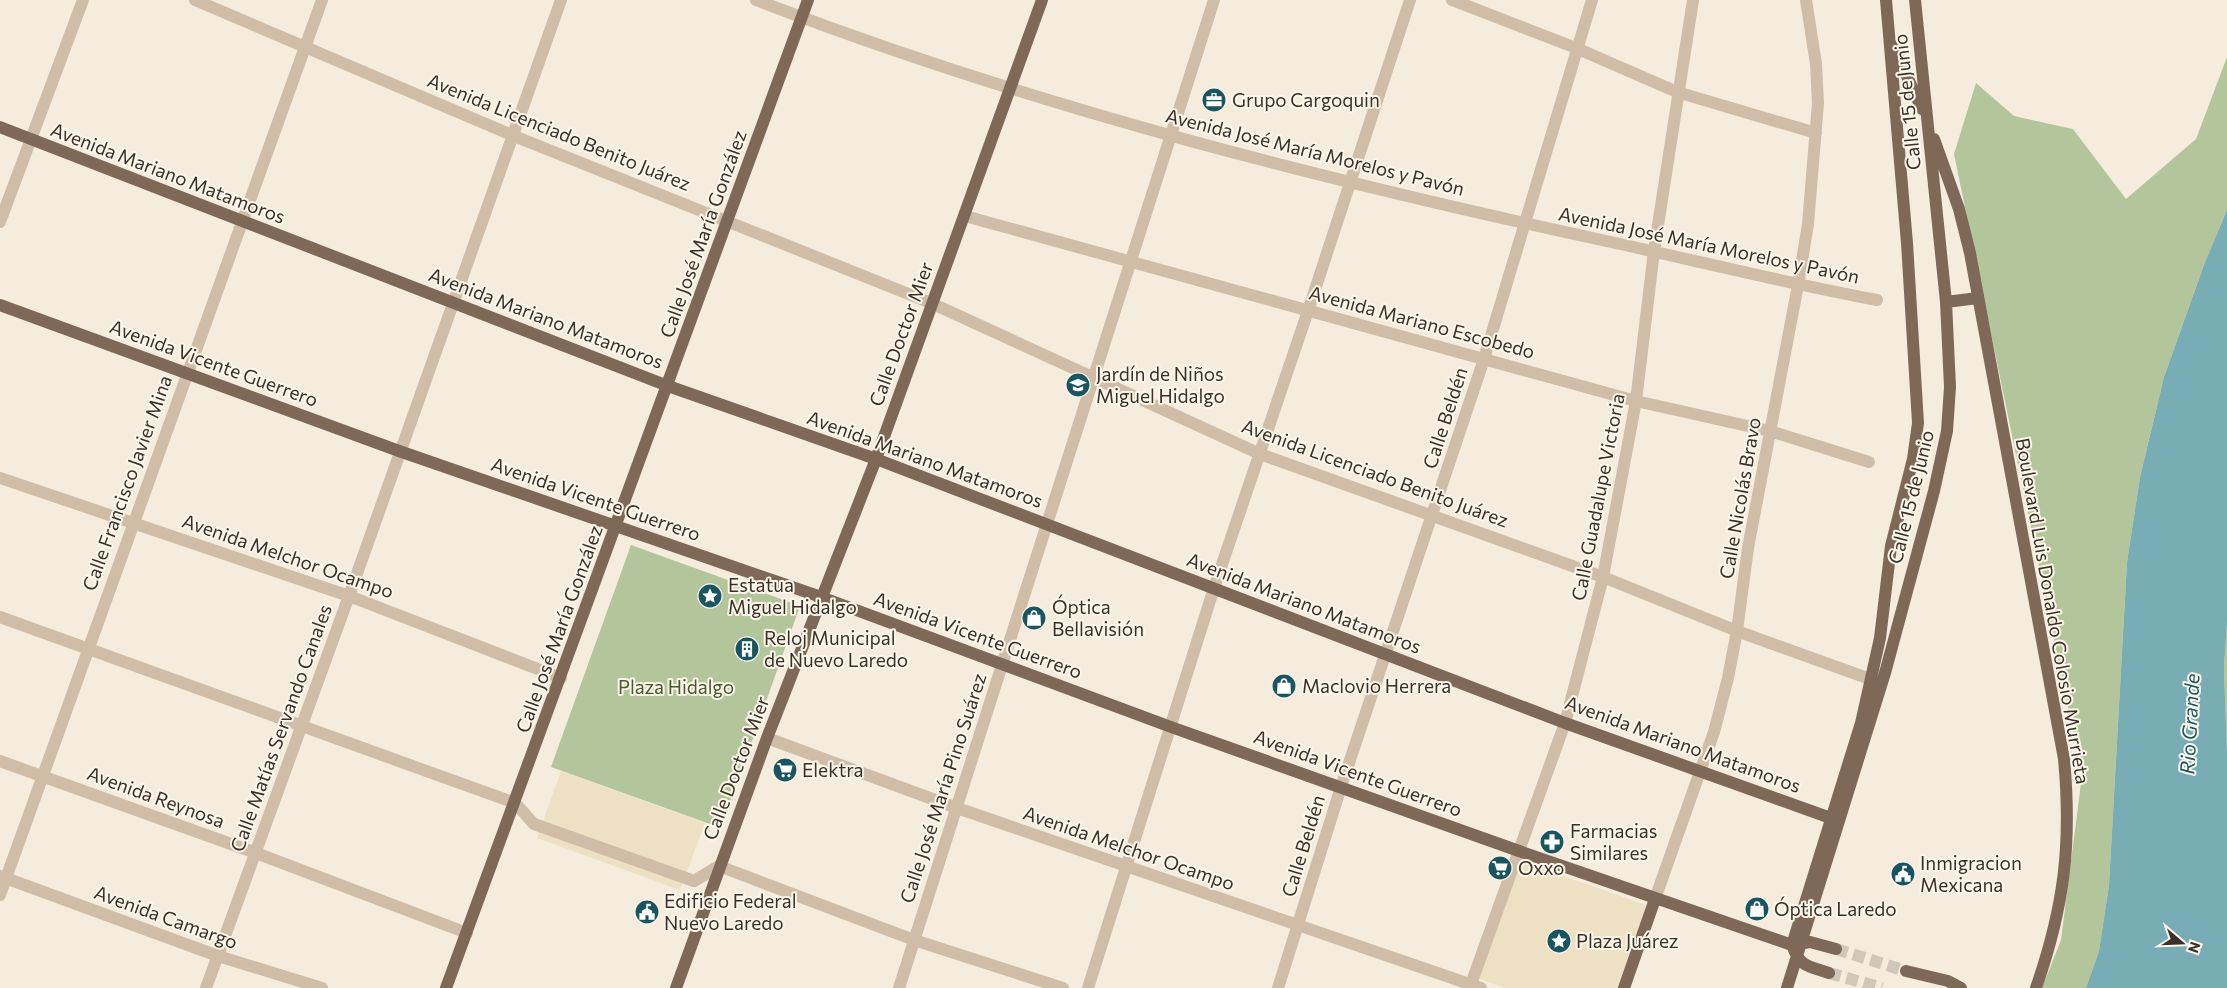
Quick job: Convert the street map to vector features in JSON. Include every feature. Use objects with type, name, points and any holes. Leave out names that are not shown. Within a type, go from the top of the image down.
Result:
[{"type":"main road","name":"Calle José María González","points":[[446,988],[562,678],[808,0]]},
{"type":"main road","name":"Calle Doctor Mier","points":[[676,988],[767,738],[876,459],[931,302],[965,216],[1042,0]]},
{"type":"main road","name":"Calle 15 de Junio","points":[[1787,988],[1797,958],[1797,944],[1861,723],[1880,638],[1891,546],[1913,459],[1919,408],[1886,0]]},
{"type":"main road","name":"Calle 15 de Junio","points":[[1834,819],[1885,673],[1943,458],[1950,387],[1946,302],[1915,0]]},
{"type":"main road","points":[[1890,39],[1928,126]]},
{"type":"main road","name":"Boulevard Luis Donaldo Colosio Murrieta","points":[[1928,126],[1959,209],[1978,298],[2057,714],[2066,783],[2068,843],[2062,891],[2054,930],[2036,988]]},
{"type":"main road","name":"Avenida Mariano Matamoros","points":[[0,127],[668,386],[876,459],[1566,723],[1834,819]]},
{"type":"main road","points":[[1946,302],[1978,298]]},
{"type":"main road","name":"Avenida Vicente Guerrero","points":[[0,305],[399,450],[821,597],[1171,727],[1655,899],[1797,944],[1810,942],[1836,949]]},
{"type":"main road","name":"Calle Nicolás Bravo","points":[[1624,988],[1655,899]]},
{"type":"main road","points":[[1797,958],[1802,964],[1830,973]]},
{"type":"main road","points":[[1906,970],[1948,981],[1961,988]]},
{"type":"street","points":[[0,222],[83,0]]},
{"type":"street","name":"Avenida Licenciado Benito Juárez","points":[[196,0],[514,136],[931,302],[1260,454],[1603,577],[1737,631],[1870,679]]},
{"type":"street","name":"Calle Francisco Javier Mina","points":[[0,895],[3,877],[43,777],[322,0]]},
{"type":"street","name":"Calle Matías Servando Canales","points":[[206,988],[349,596],[399,450],[514,136],[561,0]]},
{"type":"street","name":"Avenida José María Morelos y Pavón","points":[[756,0],[802,18],[1010,90],[1170,135],[1350,183],[1525,224],[1654,251],[1798,285],[1877,300]]},
{"type":"street","name":"Calle José María Pino Suárez","points":[[899,988],[1214,0]]},
{"type":"street","points":[[1088,988],[1128,867],[1214,588],[1410,0]]},
{"type":"street","points":[[1452,0],[1576,48],[1678,92],[1816,134]]},
{"type":"street","name":"Calle Beldén","points":[[1278,988],[1341,787],[1484,359],[1592,0]]},
{"type":"street","name":"Calle Guadalupe Victoria","points":[[1479,987],[1519,851],[1566,723],[1603,577],[1636,401],[1654,251],[1693,0]]},
{"type":"street","name":"Calle Nicolás Bravo","points":[[1655,899],[1714,732],[1728,678],[1737,631],[1748,548],[1798,285],[1808,224],[1816,134],[1816,64],[1806,0]]},
{"type":"street","name":"Avenida Mariano Escobedo","points":[[965,216],[1636,401],[1770,431],[1869,462]]},
{"type":"street","name":"Avenida Melchor Ocampo","points":[[0,478],[349,596],[562,678]]},
{"type":"street","points":[[0,617],[515,803],[534,824],[694,881],[719,866],[914,940],[1064,988]]},
{"type":"street","points":[[1870,679],[1885,673]]},
{"type":"street","name":"Avenida Melchor Ocampo","points":[[767,738],[956,808],[1479,987]]},
{"type":"street","name":"Avenida Reynosa","points":[[0,761],[256,853],[467,933]]},
{"type":"street","name":"Avenida Camargo","points":[[3,877],[218,956],[322,988]]},
{"type":"green space","points":[[2227,57],[2227,210],[2205,262],[2164,377],[2140,477],[2127,562],[2109,885],[2099,951],[2086,988],[2042,988],[2061,940],[2082,775],[1954,154],[1976,83],[2014,116],[2073,129],[2126,199],[2196,139]]},
{"type":"green space","name":"Plaza Hidalgo","points":[[631,545],[800,606],[721,828],[551,767]]},
{"type":"green space","points":[[2227,623],[2227,753],[2224,668]]},
{"type":"shaded area","points":[[561,771],[705,823],[680,890],[537,838]]},
{"type":"shaded area","name":"Plaza Juárez","points":[[1513,858],[1646,905],[1617,988],[1505,988],[1471,976]]},
{"type":"water","name":"Rio Grande","points":[[2227,210],[2227,623],[2224,668],[2227,753],[2227,988],[2086,988],[2099,951],[2109,885],[2127,562],[2140,477],[2164,377],[2205,262]]},
{"type":"tunnel","points":[[1836,949],[1906,971]]},
{"type":"tunnel","points":[[1829,973],[1882,988]]},
{"type":"place","name":"Grupo Cargoquin","points":[[1214,100]]},
{"type":"place","name":"Jardín de Niños Miguel Hidalgo","points":[[1078,385]]},
{"type":"place","name":"Estatua Miguel Hidalgo","points":[[710,596]]},
{"type":"place","name":"Óptica Bellavisión","points":[[1034,618]]},
{"type":"place","name":"Reloj Municipal de Nuevo Laredo","points":[[747,649]]},
{"type":"place","name":"Maclovio Herrera","points":[[1284,686]]},
{"type":"place","name":"Elektra","points":[[785,770]]},
{"type":"place","name":"Farmacias Similares","points":[[1552,842]]},
{"type":"place","name":"Oxxo","points":[[1500,868]]},
{"type":"place","name":"Inmigracion Mexicana","points":[[1903,874]]},
{"type":"place","name":"Óptica Laredo","points":[[1757,909]]},
{"type":"place","name":"Edificio Federal Nuevo Laredo","points":[[647,912]]},
{"type":"place","name":"Plaza Juárez","points":[[1559,941]]}]
